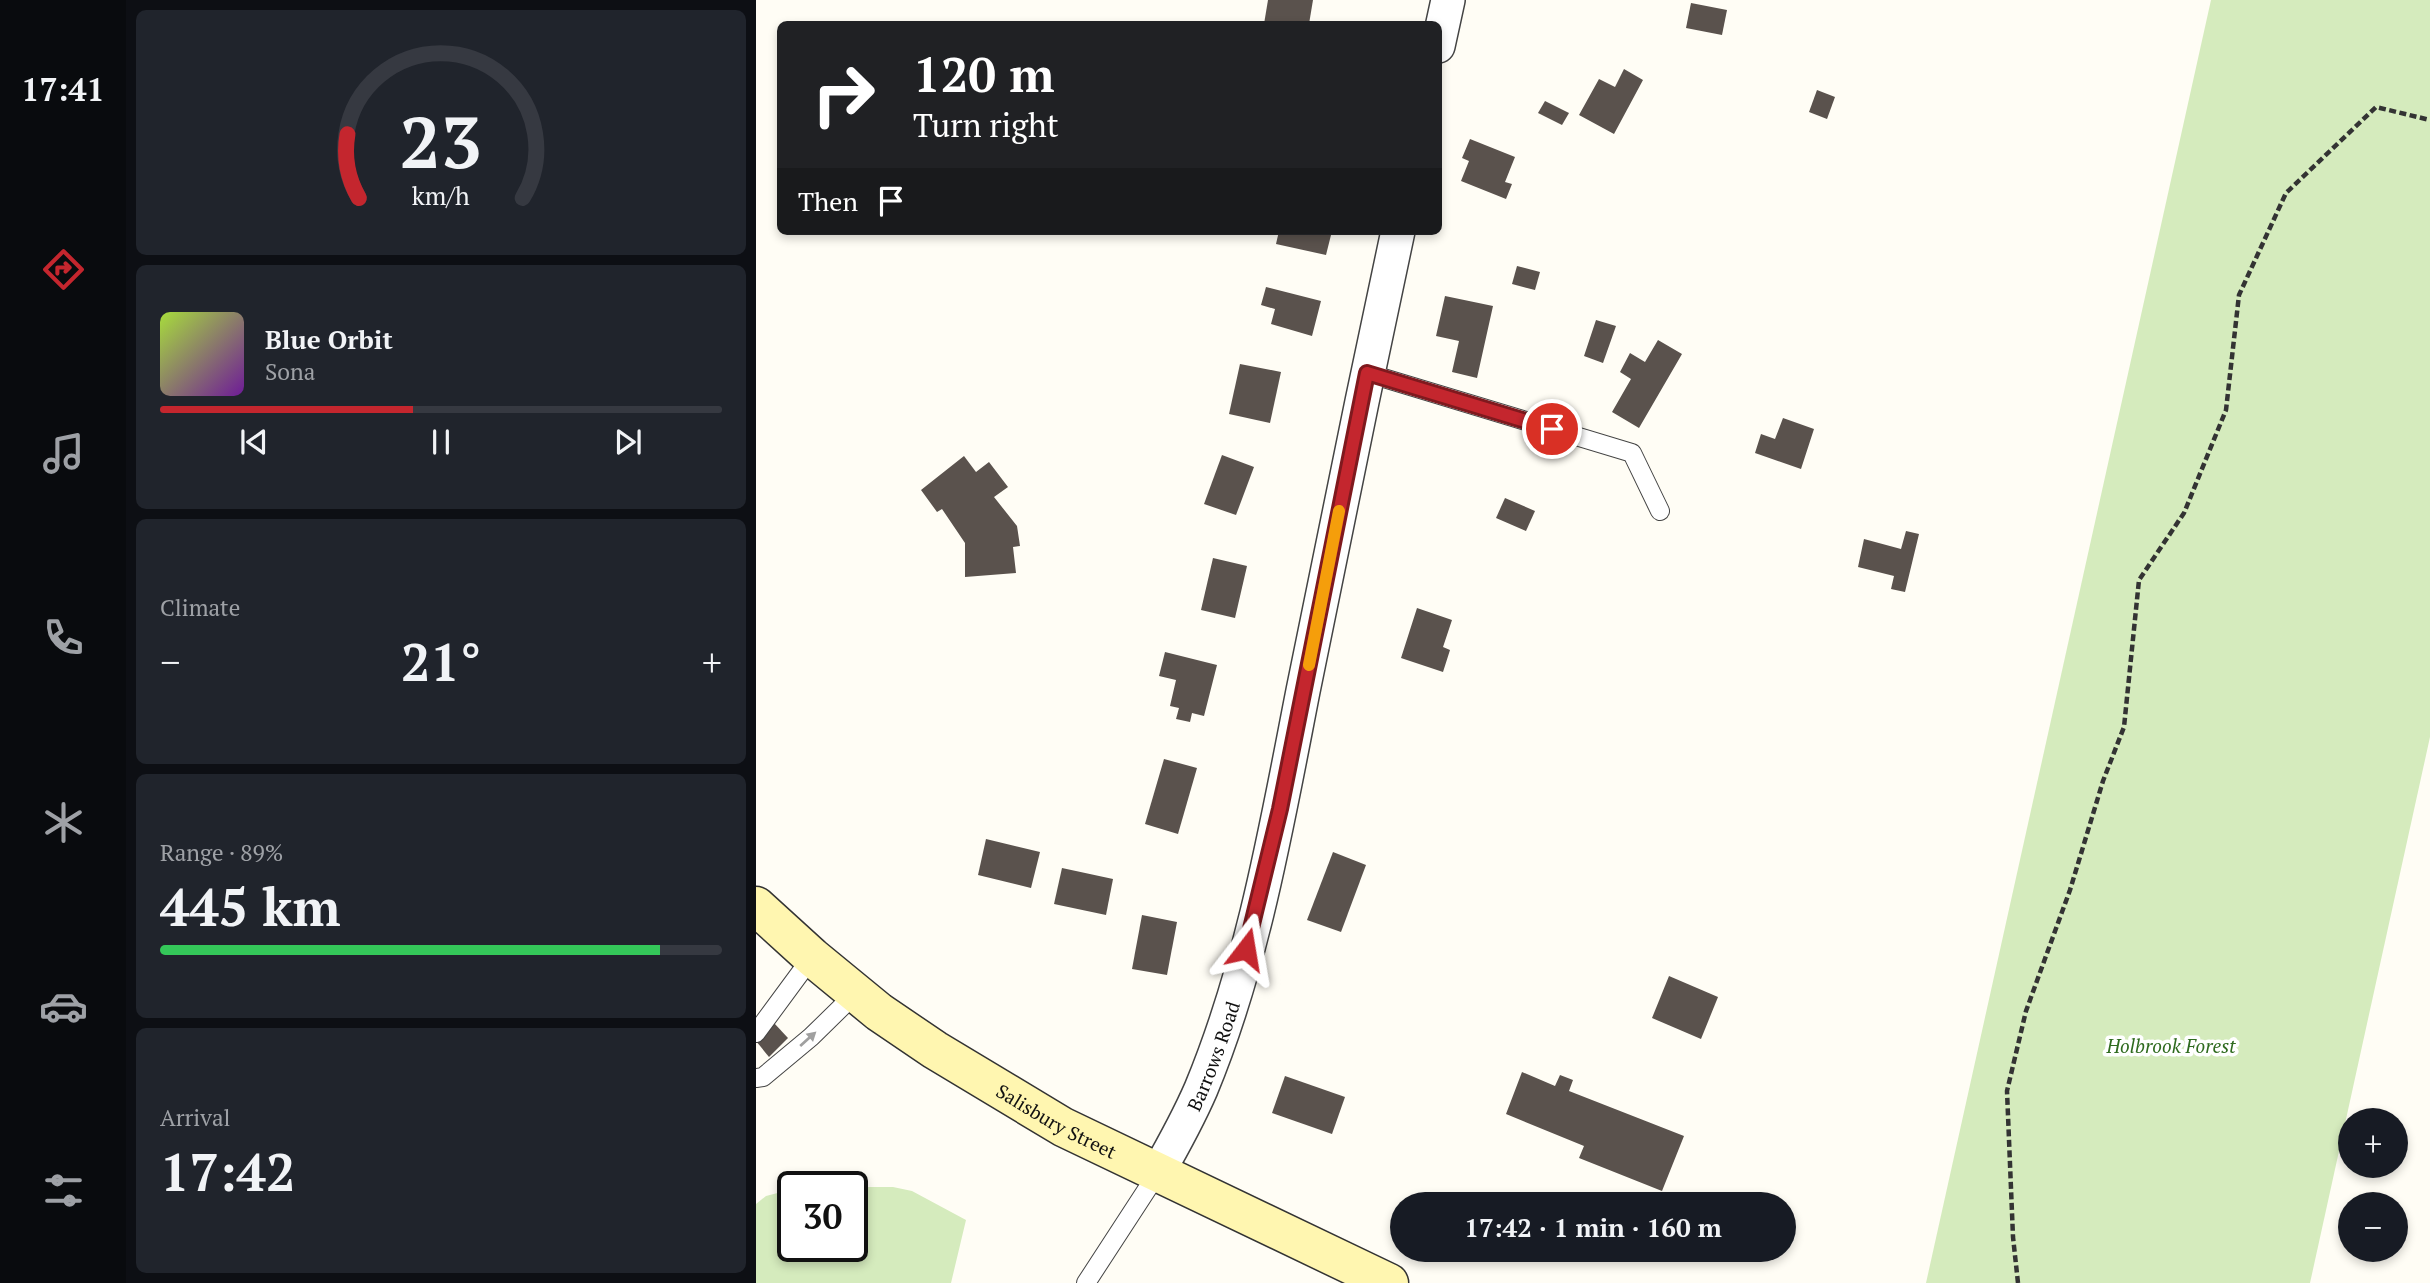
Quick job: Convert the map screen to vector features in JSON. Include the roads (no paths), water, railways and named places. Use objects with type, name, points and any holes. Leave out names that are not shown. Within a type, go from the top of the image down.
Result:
[{"type":"main road","name":"Salisbury Street","points":[[756,906],[879,1012],[1063,1127],[1389,1283]]},
{"type":"street","points":[[1442,28],[1448,0]]},
{"type":"street","name":"Barrows Road","points":[[1157,1174],[1179,1136],[1205,1080],[1246,949],[1280,809],[1397,235]]},
{"type":"lane","points":[[1367,373],[1632,453],[1660,511]]},
{"type":"lane","points":[[756,1033],[812,957]]},
{"type":"lane","points":[[756,1078],[763,1077],[792,1053],[856,993]]},
{"type":"lane","points":[[1086,1283],[1157,1174]]},
{"type":"park label","name":"Holbrook Forest","points":[[2171,1045]]}]
